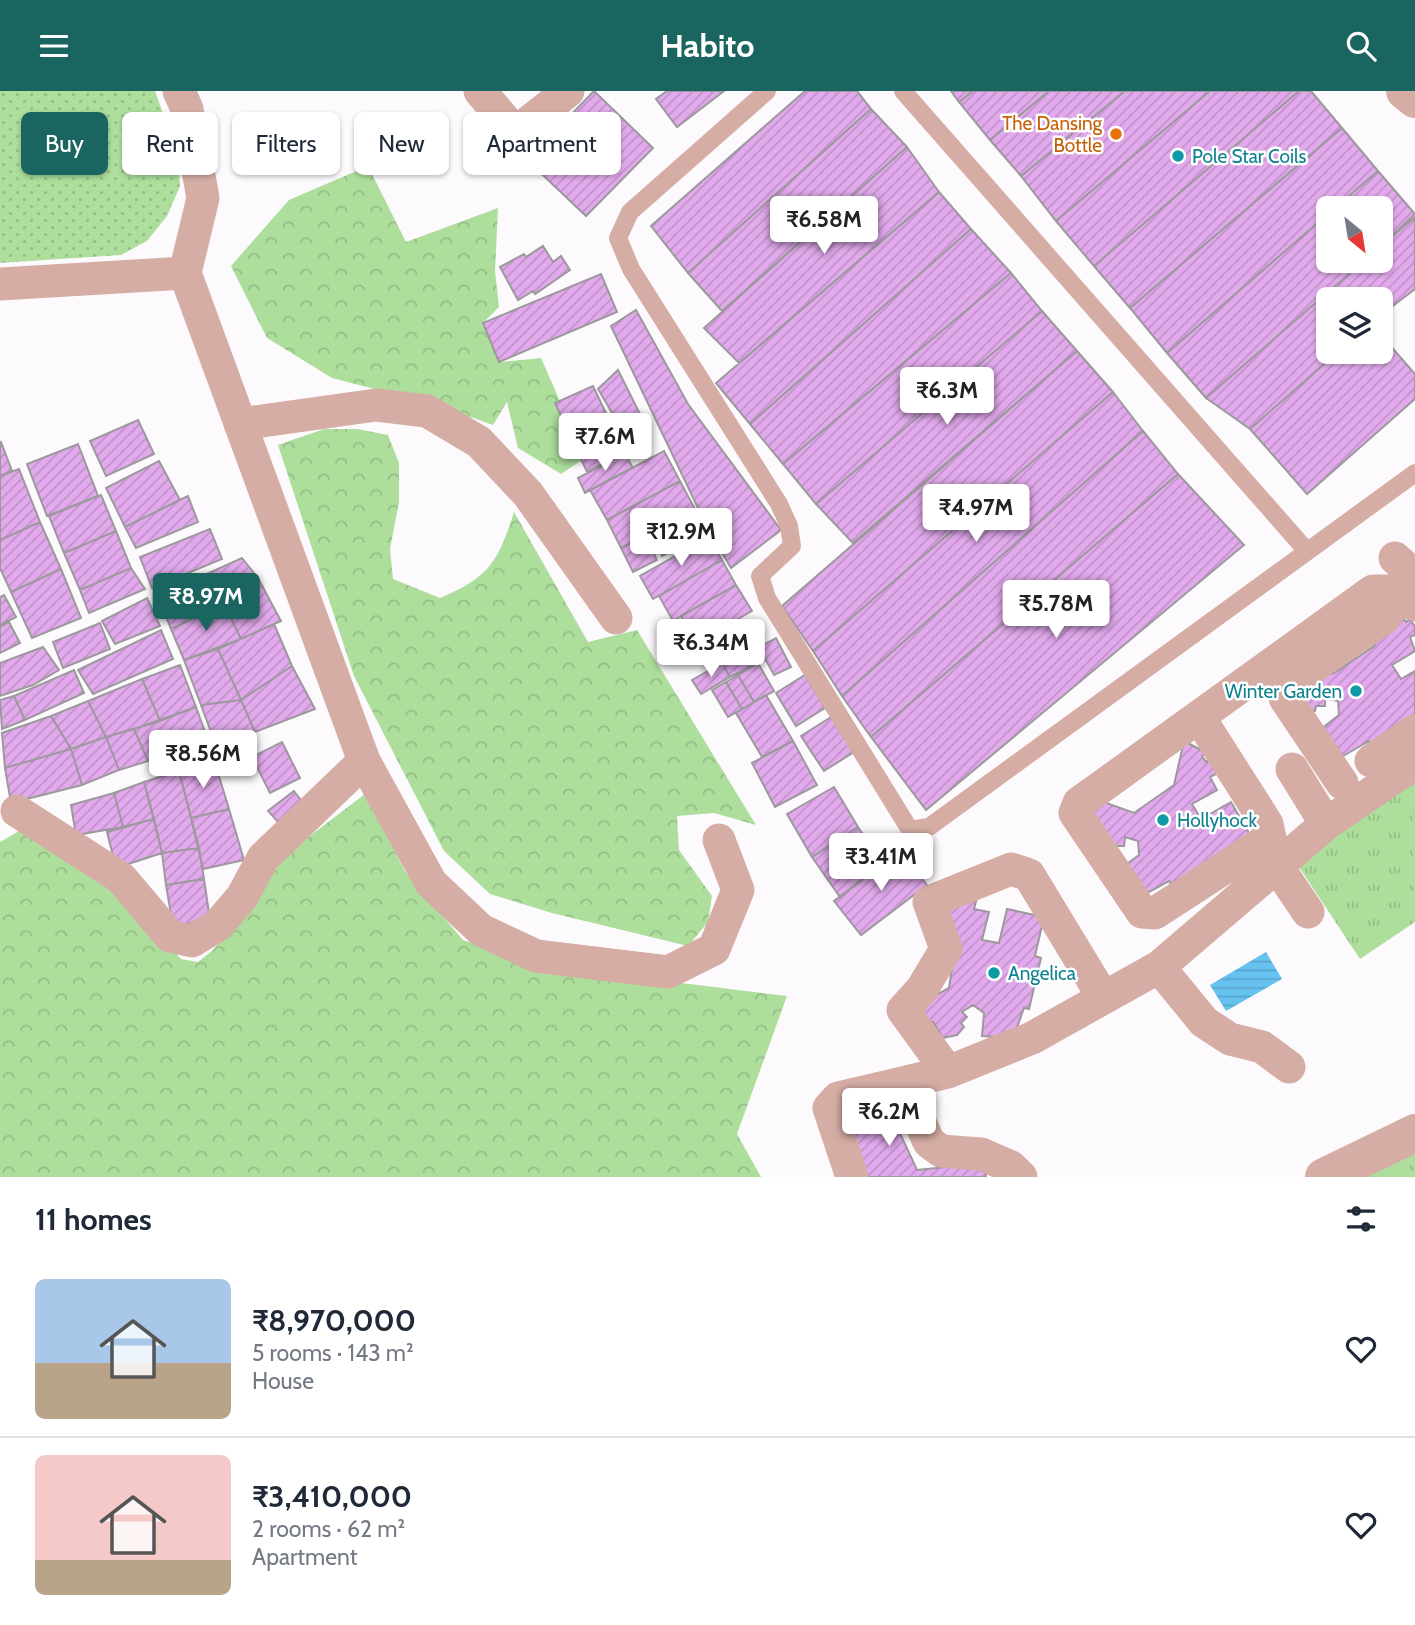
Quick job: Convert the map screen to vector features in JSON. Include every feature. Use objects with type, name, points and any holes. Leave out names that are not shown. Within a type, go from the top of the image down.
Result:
[{"type":"street","points":[[179,91],[187,109],[203,198],[185,273],[364,761],[431,883],[481,930],[536,956],[668,972],[714,949],[738,890],[719,839]]},
{"type":"street","points":[[493,95],[513,130],[524,126],[568,91]]},
{"type":"street","points":[[1405,91],[1415,99]]},
{"type":"street","points":[[0,284],[185,273]]},
{"type":"street","points":[[240,425],[376,405],[427,411],[479,442],[528,494],[616,618]]},
{"type":"street","points":[[1199,717],[1267,824],[1269,838],[1155,913],[1142,912],[1075,813],[1079,803],[1373,591],[1391,591],[1406,584]]},
{"type":"street","points":[[1342,783],[1285,698],[1287,684],[1384,618],[1406,584]]},
{"type":"street","points":[[1371,761],[1415,731]]},
{"type":"street","points":[[17,811],[121,878],[170,936],[192,941],[218,925],[242,897],[264,857],[364,761]]},
{"type":"street","points":[[852,1177],[828,1108],[838,1098],[948,1072],[1032,1038],[1159,967],[1326,824],[1415,763]]},
{"type":"street","points":[[1292,769],[1326,824]]},
{"type":"street","points":[[1277,866],[1307,912]]},
{"type":"street","points":[[948,1072],[903,1010],[922,989],[946,949],[929,902],[1011,869],[1029,875],[1103,997]]},
{"type":"street","points":[[1159,967],[1203,1022],[1230,1039],[1262,1047],[1289,1067]]},
{"type":"street","points":[[902,1083],[929,1142],[941,1151],[981,1154],[1011,1167],[1021,1177]]},
{"type":"street","points":[[1324,1177],[1415,1133]]},
{"type":"lane","points":[[766,91],[630,212],[618,239],[631,269],[779,505],[789,526],[792,546],[760,576],[766,598],[910,830],[929,827],[1415,473]]},
{"type":"lane","points":[[902,91],[1306,550]]},
{"type":"green space","points":[[0,91],[155,91],[162,112],[122,112],[122,175],[179,175],[180,186],[167,216],[147,241],[121,255],[0,263]]},
{"type":"green space","points":[[354,172],[354,175],[372,175],[406,242],[498,208],[495,271],[499,307],[483,323],[499,362],[541,358],[585,458],[561,474],[518,448],[507,402],[493,425],[440,406],[332,378],[267,338],[231,266],[289,200]]},
{"type":"green space","points":[[324,429],[358,429],[388,435],[399,463],[399,502],[390,549],[393,579],[440,598],[470,583],[481,575],[496,556],[514,512],[588,642],[637,630],[756,825],[714,813],[677,816],[679,850],[712,896],[708,922],[688,946],[552,913],[490,894],[444,851],[354,676],[278,445]]},
{"type":"green space","points":[[1415,782],[1415,922],[1360,959],[1295,861]]},
{"type":"green space","points":[[365,794],[406,873],[463,940],[537,965],[787,996],[737,1134],[761,1177],[0,1177],[0,842],[19,831],[130,903],[181,959],[198,962],[213,950],[290,851]]},
{"type":"green space","points":[[1415,1145],[1415,1177],[1355,1177]]},
{"type":"water","points":[[1266,952],[1282,979],[1226,1011],[1210,985]]},
{"type":"building","points":[[594,91],[616,112],[574,112]]},
{"type":"building","points":[[667,91],[724,91],[677,127],[656,99]]},
{"type":"building","points":[[805,91],[857,91],[871,109],[688,273],[651,226]]},
{"type":"building","points":[[951,91],[973,91],[959,102]]},
{"type":"building","points":[[973,91],[1049,91],[990,140],[959,102]]},
{"type":"building","points":[[1049,91],[1125,91],[1021,176],[990,140]]},
{"type":"building","name":"The Dansing Bottle","points":[[1125,91],[1210,91],[1056,221],[1021,176]]},
{"type":"building","name":"Pole Star Coils","points":[[1210,91],[1299,91],[1094,266],[1056,221]]},
{"type":"building","points":[[1299,91],[1311,91],[1342,128],[1130,308],[1094,266]]},
{"type":"building","points":[[871,109],[907,147],[722,311],[688,273]]},
{"type":"building","points":[[621,117],[653,148],[586,216],[543,175],[621,175]]},
{"type":"building","points":[[1342,128],[1378,171],[1349,196],[1316,196],[1316,224],[1167,353],[1130,308]]},
{"type":"building","points":[[907,147],[939,192],[739,363],[704,328]]},
{"type":"building","points":[[1378,171],[1415,214],[1393,235],[1393,196],[1349,196]]},
{"type":"building","points":[[939,192],[971,229],[750,424],[716,383]]},
{"type":"building","points":[[1415,217],[1415,289],[1393,306],[1393,287],[1334,287],[1350,273],[1393,273],[1393,236]]},
{"type":"building","points":[[1316,224],[1316,273],[1350,273],[1334,287],[1316,287],[1316,303],[1206,398],[1167,353]]},
{"type":"building","points":[[971,229],[1011,273],[783,464],[750,424]]},
{"type":"building","points":[[543,246],[553,262],[561,256],[570,270],[535,294],[533,291],[518,300],[500,267],[524,254],[526,257]]},
{"type":"building","points":[[1011,273],[1042,311],[816,504],[783,464]]},
{"type":"building","points":[[601,274],[617,312],[499,362],[483,323]]},
{"type":"building","points":[[1316,303],[1316,364],[1324,364],[1250,429],[1206,398]]},
{"type":"building","points":[[636,310],[688,404],[781,530],[731,568],[708,529],[611,326]]},
{"type":"building","points":[[1042,311],[1077,351],[853,543],[816,504]]},
{"type":"building","points":[[1393,349],[1415,374],[1415,399],[1307,494],[1250,429],[1324,364],[1393,364]]},
{"type":"building","points":[[1077,351],[1113,392],[813,651],[782,606]]},
{"type":"building","points":[[618,370],[643,420],[622,430],[598,389]]},
{"type":"building","points":[[593,386],[625,453],[587,472],[555,403]]},
{"type":"building","points":[[1113,392],[1143,431],[842,696],[813,651]]},
{"type":"building","points":[[138,420],[154,454],[106,476],[90,441]]},
{"type":"building","points":[[1143,431],[1178,474],[871,737],[842,696]]},
{"type":"building","points":[[0,443],[12,471],[0,476]]},
{"type":"building","points":[[78,444],[98,496],[47,516],[27,464]]},
{"type":"building","points":[[664,451],[680,481],[607,520],[590,490]]},
{"type":"building","points":[[625,453],[633,468],[585,493],[578,478]]},
{"type":"building","points":[[159,461],[180,500],[125,527],[106,488]]},
{"type":"building","points":[[19,469],[40,522],[0,540],[0,476]]},
{"type":"building","points":[[1178,474],[1244,545],[926,810],[871,737]]},
{"type":"building","points":[[680,481],[695,509],[621,548],[607,520]]},
{"type":"building","points":[[101,495],[116,531],[64,553],[49,516]]},
{"type":"building","points":[[188,496],[198,522],[136,548],[125,527]]},
{"type":"building","points":[[694,513],[702,535],[662,556],[657,536]]},
{"type":"building","points":[[40,522],[61,569],[11,592],[0,568],[0,540]]},
{"type":"building","points":[[210,529],[222,559],[152,588],[140,557]]},
{"type":"building","points":[[116,531],[131,568],[80,590],[64,553]]},
{"type":"building","points":[[645,535],[657,560],[633,572],[621,548]]},
{"type":"building","points":[[709,537],[722,560],[653,599],[640,576]]},
{"type":"building","points":[[242,558],[258,578],[224,604],[171,629],[158,596]]},
{"type":"building","points":[[722,560],[736,585],[673,621],[659,596]]},
{"type":"building","points":[[131,568],[145,589],[89,613],[80,590]]},
{"type":"building","points":[[61,569],[81,618],[32,638],[11,592]]},
{"type":"building","points":[[258,578],[281,621],[241,639],[224,604]]},
{"type":"building","points":[[736,585],[752,611],[696,643],[681,616]]},
{"type":"building","points":[[4,595],[16,617],[0,625],[0,597]]},
{"type":"building","points":[[147,598],[160,626],[115,644],[102,621]]},
{"type":"building","points":[[224,604],[241,639],[184,660],[171,629]]},
{"type":"building","name":"Winter Garden","points":[[1392,614],[1402,616],[1406,622],[1410,619],[1415,627],[1415,635],[1410,637],[1415,651],[1392,665],[1401,679],[1415,671],[1415,722],[1372,746],[1369,741],[1338,759],[1321,729],[1339,715],[1338,701],[1325,698],[1325,706],[1316,706],[1315,711],[1305,710],[1298,684],[1334,673],[1374,646]]},
{"type":"building","points":[[9,622],[20,643],[0,653],[0,627]]},
{"type":"building","points":[[100,623],[110,649],[63,668],[53,642]]},
{"type":"building","points":[[274,624],[292,666],[241,700],[218,649]]},
{"type":"building","points":[[735,628],[745,646],[706,667],[697,649]]},
{"type":"building","points":[[161,630],[173,659],[93,694],[78,670]]},
{"type":"building","points":[[776,638],[791,667],[774,675],[759,647]]},
{"type":"building","points":[[757,645],[764,661],[750,667],[742,652]]},
{"type":"building","points":[[43,647],[59,670],[33,685],[0,696],[0,663]]},
{"type":"building","points":[[218,649],[241,700],[201,705],[184,660]]},
{"type":"building","points":[[742,653],[750,667],[730,677],[722,663]]},
{"type":"building","points":[[722,663],[730,677],[701,694],[692,680]]},
{"type":"building","points":[[758,663],[774,691],[754,702],[738,675]]},
{"type":"building","points":[[180,665],[196,707],[160,721],[142,679]]},
{"type":"building","points":[[292,666],[315,709],[255,732],[241,700]]},
{"type":"building","points":[[74,670],[84,693],[25,720],[14,696]]},
{"type":"building","points":[[738,675],[754,702],[742,709],[726,682]]},
{"type":"building","points":[[805,675],[825,708],[796,726],[776,693]]},
{"type":"building","points":[[142,679],[160,721],[106,737],[88,701]]},
{"type":"building","points":[[726,682],[742,709],[728,717],[712,690]]},
{"type":"building","points":[[766,695],[793,741],[762,757],[736,713]]},
{"type":"building","points":[[14,696],[25,720],[2,729],[0,700]]},
{"type":"building","points":[[241,700],[255,732],[216,745],[201,705]]},
{"type":"building","points":[[88,701],[106,737],[71,749],[51,716]]},
{"type":"building","points":[[196,707],[208,740],[148,761],[134,729]]},
{"type":"building","points":[[51,716],[71,749],[5,768],[2,733]]},
{"type":"building","points":[[831,717],[854,752],[824,771],[801,736]]},
{"type":"building","points":[[134,729],[148,761],[119,770],[106,737]]},
{"type":"building","points":[[106,737],[119,770],[82,785],[71,749]]},
{"type":"building","points":[[793,741],[817,785],[775,807],[752,763]]},
{"type":"building","name":"Hollyhock","points":[[1184,741],[1207,753],[1202,756],[1206,762],[1210,759],[1220,772],[1210,777],[1217,790],[1192,804],[1201,819],[1231,802],[1250,835],[1172,886],[1169,881],[1138,898],[1120,869],[1139,855],[1138,841],[1125,837],[1124,846],[1116,846],[1084,820],[1090,797],[1134,813],[1174,785]]},
{"type":"building","points":[[282,742],[300,778],[270,793],[252,757]]},
{"type":"building","points":[[71,749],[82,785],[11,803],[5,768]]},
{"type":"building","points":[[214,760],[229,809],[191,818],[179,771]]},
{"type":"building","points":[[179,771],[199,848],[162,853],[144,782]]},
{"type":"building","points":[[144,782],[154,819],[123,827],[114,793]]},
{"type":"building","points":[[834,787],[858,827],[812,857],[787,814]]},
{"type":"building","points":[[294,791],[303,803],[278,822],[268,811]]},
{"type":"building","points":[[114,793],[123,827],[76,835],[71,805]]},
{"type":"building","points":[[229,809],[244,860],[203,869],[191,818]]},
{"type":"building","points":[[154,819],[162,853],[116,868],[107,832]]},
{"type":"building","points":[[858,827],[883,864],[840,897],[812,857]]},
{"type":"building","points":[[199,848],[204,879],[166,885],[162,853]]},
{"type":"building","points":[[901,850],[927,885],[861,935],[834,901]]},
{"type":"building","points":[[204,879],[210,920],[173,926],[166,885]]},
{"type":"building","name":"Angelica","points":[[977,898],[974,909],[989,912],[982,940],[999,943],[1007,909],[1044,917],[1035,956],[1041,958],[1029,1009],[1024,1008],[1013,1038],[982,1036],[984,1013],[973,1005],[962,1012],[967,1017],[961,1023],[964,1027],[957,1035],[943,1038],[933,1022],[921,1030],[908,1010],[949,988],[956,941],[930,904]]},
{"type":"building","points":[[884,1099],[917,1170],[985,1163],[986,1177],[858,1177],[838,1119]]},
{"type":"place","name":"The Dansing Bottle","points":[[1116,134]]},
{"type":"place","name":"Pole Star Coils","points":[[1178,156]]},
{"type":"place","name":"Winter Garden","points":[[1356,691]]},
{"type":"place","name":"Hollyhock","points":[[1163,820]]},
{"type":"place","name":"Angelica","points":[[994,973]]}]
